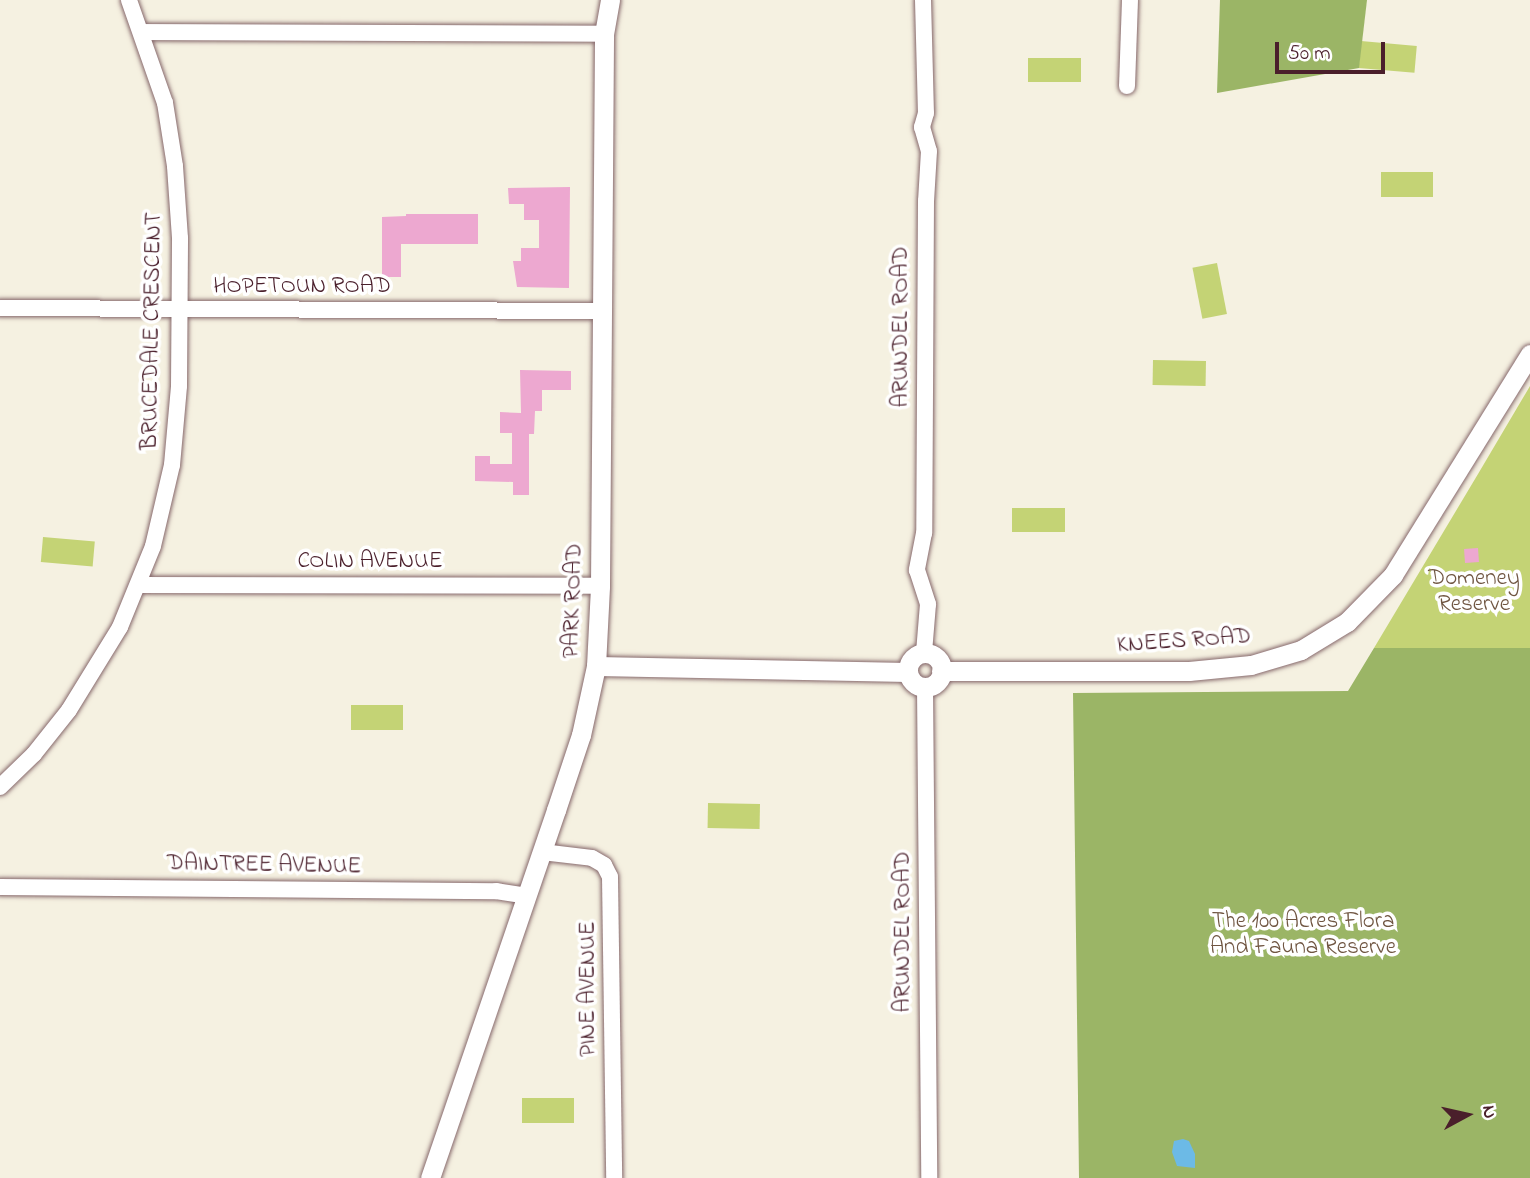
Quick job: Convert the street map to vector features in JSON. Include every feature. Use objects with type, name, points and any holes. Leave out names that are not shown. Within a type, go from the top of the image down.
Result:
[{"type":"street","name":"BRUCEDALE CRESCENT","points":[[0,787],[34,754],[69,710],[97,668],[140,584],[164,508],[172,465],[177,425],[180,309],[175,166],[165,103],[129,0]]},
{"type":"street","name":"PARK ROAD","points":[[430,1178],[581,735],[596,666],[600,586],[604,34],[610,0]]},
{"type":"street","name":"ARUNDEL ROAD","points":[[923,0],[926,113],[922,127],[929,151],[926,215],[924,533],[918,570],[929,604],[924,653]]},
{"type":"street","points":[[1127,86],[1130,0]]},
{"type":"street","points":[[142,32],[604,34]]},
{"type":"street","name":"HOPETOUN ROAD","points":[[0,308],[603,311]]},
{"type":"street","name":"KNEES ROAD","points":[[941,671],[1189,671],[1251,664],[1301,650],[1347,622],[1393,575],[1530,354]]},
{"type":"street","name":"COLIN AVENUE","points":[[140,584],[600,586]]},
{"type":"street","points":[[924,653],[938,660],[941,671],[938,680],[925,687],[916,684],[908,672],[914,657],[924,653]]},
{"type":"street","points":[[596,666],[908,672]]},
{"type":"street","name":"ARUNDEL ROAD","points":[[925,687],[929,1178]]},
{"type":"street","name":"PINE AVENUE","points":[[542,852],[592,858],[604,865],[610,877],[614,1178]]},
{"type":"street","name":"DAINTREE AVENUE","points":[[0,887],[496,891],[526,896]]},
{"type":"green space","points":[[1220,0],[1367,0],[1359,68],[1217,93]]},
{"type":"green space","points":[[1361,41],[1417,46],[1414,73],[1359,68]]},
{"type":"green space","points":[[1028,58],[1081,58],[1081,82],[1028,82]]},
{"type":"green space","points":[[1381,172],[1433,172],[1433,197],[1381,197]]},
{"type":"green space","points":[[1217,263],[1227,314],[1202,319],[1192,268]]},
{"type":"green space","points":[[1153,360],[1206,361],[1206,386],[1153,385]]},
{"type":"green space","name":"Domeney Reserve","points":[[1530,386],[1530,648],[1374,648],[1478,474]]},
{"type":"green space","points":[[1012,508],[1065,508],[1065,532],[1012,532]]},
{"type":"green space","points":[[43,537],[95,542],[93,566],[41,562]]},
{"type":"green space","name":"The 100 Acres Flora And Fauna Reserve","points":[[1374,648],[1530,648],[1530,1178],[1079,1178],[1073,693],[1348,691]]},
{"type":"green space","points":[[351,705],[403,705],[403,730],[351,730]]},
{"type":"green space","points":[[708,803],[760,804],[760,829],[708,828]]},
{"type":"green space","points":[[522,1098],[574,1098],[574,1123],[522,1123]]},
{"type":"water","points":[[1174,1141],[1189,1141],[1195,1154],[1195,1168],[1177,1166],[1172,1152]]},
{"type":"building","points":[[570,187],[569,288],[517,287],[513,261],[521,261],[521,248],[539,248],[539,220],[524,220],[524,204],[509,204],[508,188]]},
{"type":"building","points":[[406,214],[478,214],[478,244],[401,244],[401,277],[382,277],[382,217]]},
{"type":"building","points":[[520,370],[571,371],[571,390],[542,390],[542,411],[535,411],[534,434],[529,434],[529,495],[513,495],[513,482],[475,481],[475,456],[490,456],[490,464],[512,464],[512,433],[500,433],[500,412],[521,413]]},
{"type":"building","points":[[1478,548],[1479,562],[1465,563],[1464,549]]}]
